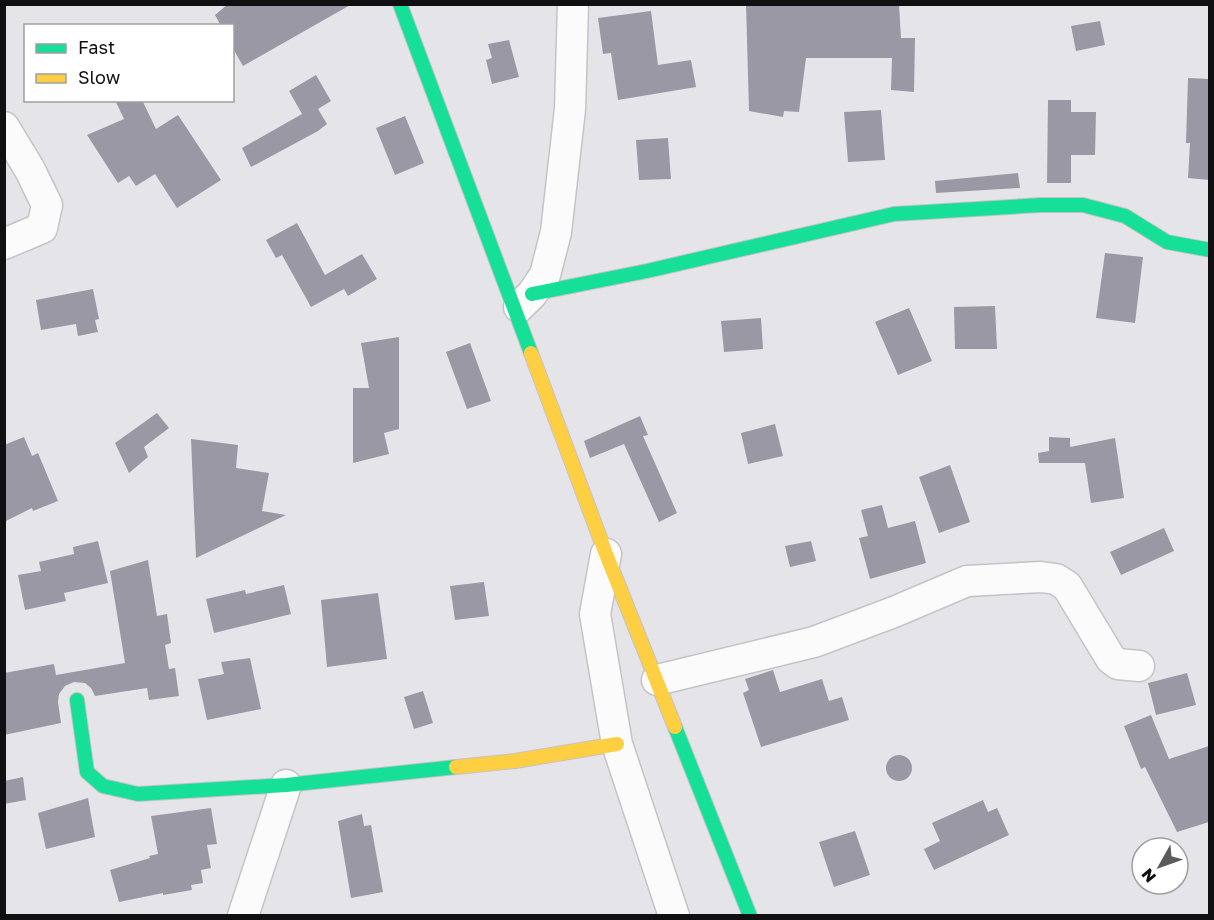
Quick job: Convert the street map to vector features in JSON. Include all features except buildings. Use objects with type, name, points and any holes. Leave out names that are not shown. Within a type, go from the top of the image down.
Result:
[{"type":"street","points":[[399,4],[523,302],[606,554],[750,915]]},
{"type":"street","points":[[523,302],[545,275],[556,232],[570,109],[573,4]]},
{"type":"street","points":[[4,127],[30,170],[46,205],[42,228],[4,244]]},
{"type":"street","points":[[523,302],[647,271],[906,213],[1041,205],[1083,206],[1125,216],[1167,242],[1209,250]]},
{"type":"street","points":[[606,554],[595,614],[617,744],[674,915]]},
{"type":"street","points":[[657,680],[814,642],[967,581],[1041,577],[1056,579],[1067,586],[1078,601],[1104,650],[1111,658],[1118,664],[1139,666]]},
{"type":"street","points":[[77,700],[87,772],[102,786],[138,794],[286,785],[515,761],[617,744]]},
{"type":"street","points":[[243,915],[286,785]]},
{"type":"traffic: fast","points":[[400,4],[531,353]]},
{"type":"traffic: fast","points":[[532,294],[647,271],[894,214],[1041,205],[1083,205],[1125,216],[1167,242],[1210,250]]},
{"type":"traffic: fast","points":[[77,700],[87,772],[103,786],[138,794],[286,785],[456,767]]},
{"type":"traffic: fast","points":[[675,727],[750,916]]},
{"type":"traffic: slow","points":[[531,353],[606,554],[675,727]]},
{"type":"traffic: slow","points":[[456,767],[515,761],[617,744]]}]
